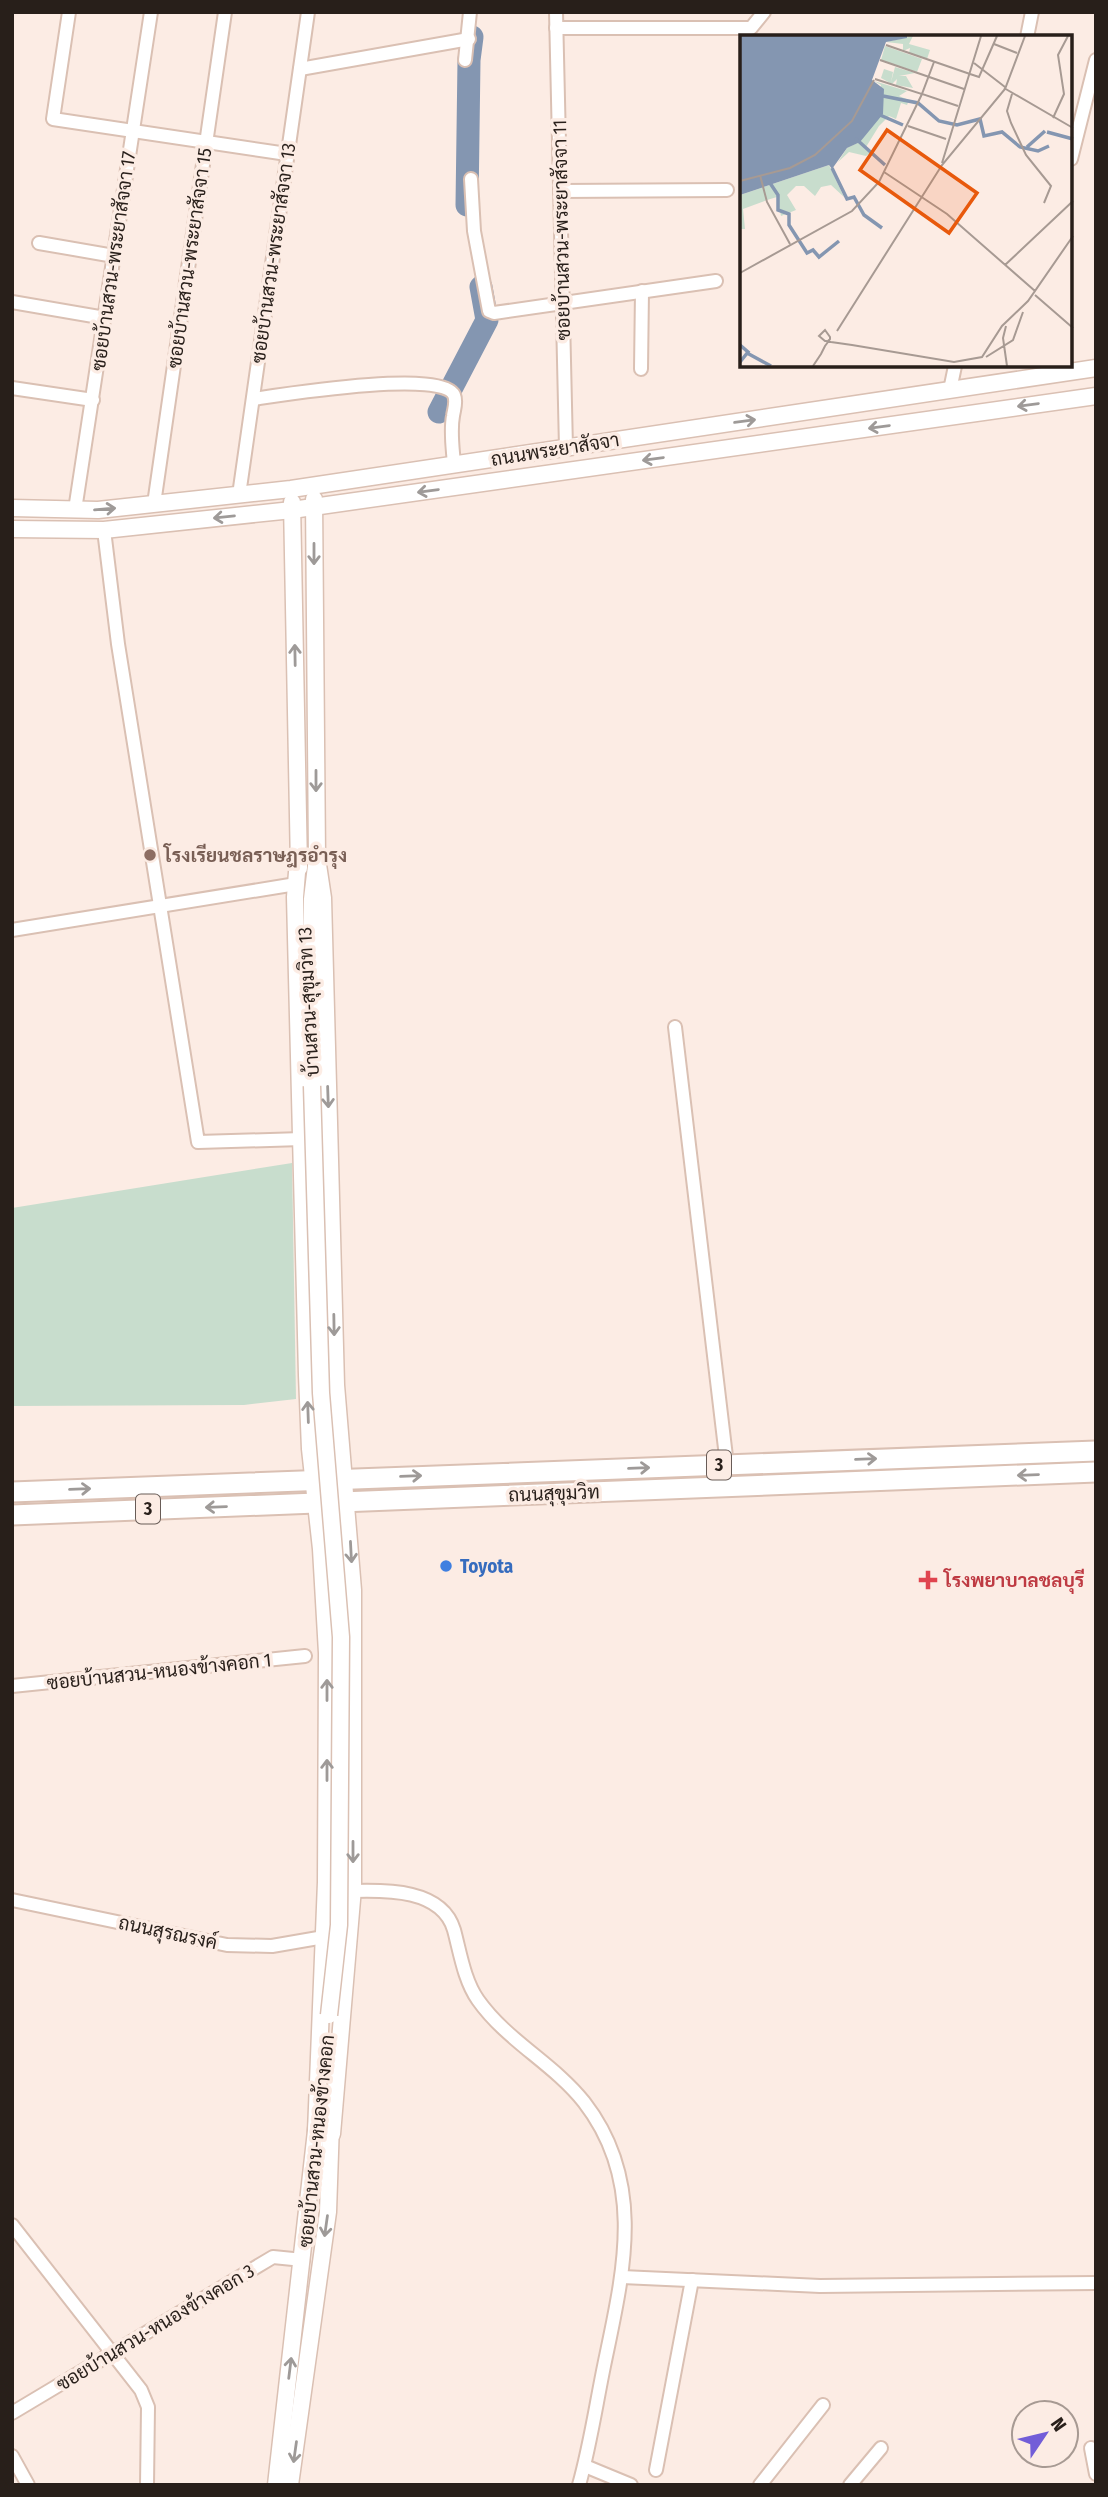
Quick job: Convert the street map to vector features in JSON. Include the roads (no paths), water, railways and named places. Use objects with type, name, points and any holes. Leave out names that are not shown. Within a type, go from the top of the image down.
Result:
[{"type":"main road","name":"ถนนพระยาสัจจา","points":[[12,509],[75,510],[291,489],[950,390],[1041,371],[1096,368]]},
{"type":"main road","points":[[946,417],[950,390]]},
{"type":"main road","name":"ถนนพระยาสัจจา","points":[[12,529],[104,530],[292,510],[1096,396]]},
{"type":"main road","points":[[771,417],[771,442]]},
{"type":"main road","points":[[566,448],[569,471]]},
{"type":"main road","name":"บ้านสวน-สุขุมวิท 13","points":[[312,1086],[312,899],[317,858],[314,486]]},
{"type":"main road","name":"บ้านสวน-สุขุมวิท 13","points":[[291,489],[298,860],[303,898],[312,1086]]},
{"type":"main road","points":[[317,858],[323,898],[336,1385],[347,1502],[353,1634],[353,1891],[324,2133]]},
{"type":"main road","points":[[298,860],[296,884],[312,1480],[327,1634],[324,2133]]},
{"type":"main road","name":"ซอยบ้านสวน-หนองข้างคอก","points":[[290,2485],[328,2212],[324,2133],[329,2015],[339,1925],[341,1637],[321,1393],[312,1086]]},
{"type":"main road","name":"ถนนสุขุมวิท","points":[[12,1492],[1096,1451]]},
{"type":"main road","name":"ถนนสุขุมวิท","points":[[12,1515],[1096,1472]]},
{"type":"main road","points":[[327,1634],[353,1634]]},
{"type":"main road","name":"ซอยบ้านสวน-หนองข้างคอก","points":[[276,2485],[303,2260],[324,2133]]},
{"type":"street","points":[[69,12],[53,119],[287,154]]},
{"type":"street","name":"ซอยบ้านสวน-พระยาสัจจา 17","points":[[75,510],[151,12]]},
{"type":"street","name":"ซอยบ้านสวน-พระยาสัจจา 15","points":[[154,504],[225,12]]},
{"type":"street","name":"ซอยบ้านสวน-พระยาสัจจา 13","points":[[239,495],[308,12]]},
{"type":"street","points":[[465,60],[470,12]]},
{"type":"street","name":"ซอยบ้านสวน-พระยาสัจจา 11","points":[[556,12],[566,448]]},
{"type":"street","points":[[556,28],[751,28],[764,12]]},
{"type":"street","points":[[1027,35],[1032,12]]},
{"type":"street","points":[[300,69],[469,39]]},
{"type":"street","points":[[1073,151],[1096,60]]},
{"type":"street","points":[[471,179],[474,231],[489,311],[716,281]]},
{"type":"street","points":[[560,191],[727,190]]},
{"type":"street","points":[[39,243],[114,256]]},
{"type":"street","points":[[641,369],[642,291]]},
{"type":"street","points":[[12,302],[105,318]]},
{"type":"street","points":[[950,390],[955,368]]},
{"type":"street","points":[[253,399],[342,387],[436,385],[452,391],[456,403],[452,429],[454,465]]},
{"type":"street","points":[[12,388],[93,400]]},
{"type":"street","points":[[104,530],[118,644],[198,1142],[302,1139]]},
{"type":"street","points":[[12,930],[296,884]]},
{"type":"street","points":[[675,1027],[727,1465]]},
{"type":"street","name":"ซอยบ้านสวน-หนองข้างคอก 1","points":[[12,1686],[305,1656]]},
{"type":"street","points":[[353,1891],[414,1893],[438,1909],[453,1925],[476,1997],[501,2029],[568,2084],[585,2104],[620,2171],[626,2221],[622,2277],[579,2485]]},
{"type":"street","name":"ถนนสุรณรงค์","points":[[12,1900],[227,1945],[272,1946],[324,1937]]},
{"type":"street","points":[[12,2225],[141,2390],[148,2407],[147,2485]]},
{"type":"street","name":"ซอยบ้านสวน-หนองข้างคอก 3","points":[[12,2413],[273,2256],[303,2260]]},
{"type":"street","points":[[622,2277],[820,2286],[1096,2283]]},
{"type":"street","points":[[656,2470],[692,2280]]},
{"type":"street","points":[[760,2485],[823,2405]]},
{"type":"street","points":[[850,2485],[881,2448]]},
{"type":"street","points":[[1091,2448],[1096,2474]]},
{"type":"street","points":[[12,2456],[28,2485]]},
{"type":"street","points":[[585,2466],[631,2485]]},
{"type":"waterway","points":[[467,205],[469,60],[472,37]]},
{"type":"waterway","points":[[439,412],[487,320],[481,287]]},
{"type":"place","name":"โรงเรียนชลราษฎรอำรุง","points":[[150,855]]},
{"type":"place","name":"Toyota","points":[[446,1566]]},
{"type":"place","name":"โรงพยาบาลชลบุรี","points":[[928,1580]]}]
